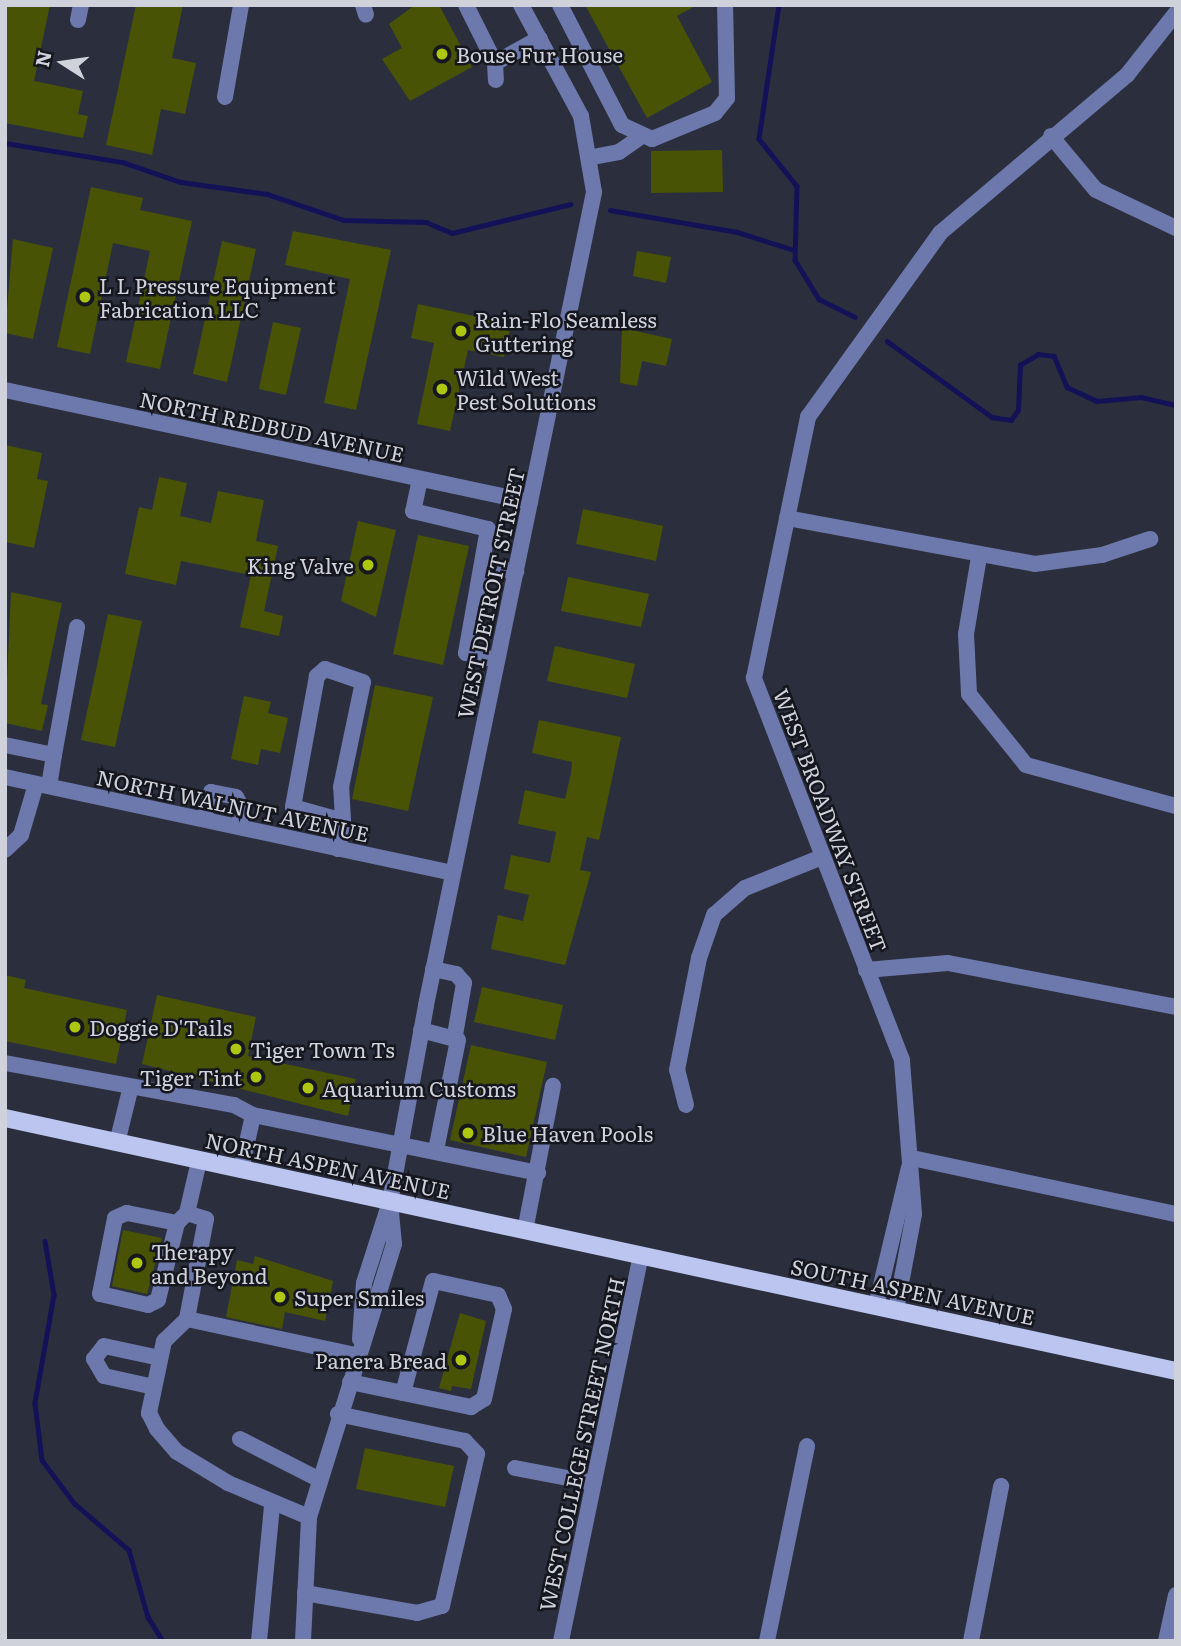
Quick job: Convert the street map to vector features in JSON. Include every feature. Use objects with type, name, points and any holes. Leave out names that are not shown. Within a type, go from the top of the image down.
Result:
[{"type":"main road","name":"NORTH ASPEN AVENUE","points":[[5,1118],[641,1256]]},
{"type":"main road","name":"SOUTH ASPEN AVENUE","points":[[641,1256],[1176,1371]]},
{"type":"street","points":[[225,97],[241,5]]},
{"type":"street","points":[[466,5],[495,63],[496,80]]},
{"type":"street","name":"WEST DETROIT STREET","points":[[303,1641],[309,1517],[338,1414],[359,1356],[364,1283],[390,1202],[433,969],[590,213],[593,157],[582,116],[522,5]]},
{"type":"street","points":[[561,5],[622,125],[639,138],[652,139],[715,113],[727,98],[725,5]]},
{"type":"street","points":[[1166,5],[1176,12]]},
{"type":"street","name":"WEST BROADWAY STREET","points":[[895,1310],[914,1214],[912,1158],[902,1060],[754,678],[807,418],[940,233],[1051,136],[1127,75],[1176,12]]},
{"type":"street","points":[[495,63],[540,38]]},
{"type":"street","points":[[1051,136],[1096,190],[1176,228]]},
{"type":"street","points":[[593,157],[620,152],[639,138]]},
{"type":"street","name":"NORTH REDBUD AVENUE","points":[[5,390],[530,502]]},
{"type":"street","points":[[420,479],[413,511],[488,529],[484,565],[466,653],[497,660]]},
{"type":"street","points":[[787,518],[979,557],[1035,564],[1102,555],[1150,539]]},
{"type":"street","points":[[979,557],[966,634],[969,694],[1026,765],[1176,806]]},
{"type":"street","points":[[484,565],[516,572]]},
{"type":"street","points":[[5,850],[22,835],[54,755],[77,627]]},
{"type":"street","points":[[338,849],[343,821],[341,787],[363,682],[324,669],[317,676],[293,807],[343,821]]},
{"type":"street","points":[[5,745],[54,755]]},
{"type":"street","name":"NORTH WALNUT AVENUE","points":[[5,777],[453,873]]},
{"type":"street","points":[[204,819],[211,792],[236,797],[239,827]]},
{"type":"street","points":[[686,1105],[677,1070],[699,958],[714,915],[745,888],[822,857]]},
{"type":"street","points":[[866,970],[948,963],[1176,1007]]},
{"type":"street","points":[[433,969],[456,974],[464,983],[436,1150]]},
{"type":"street","points":[[421,1030],[455,1035]]},
{"type":"street","points":[[5,1063],[130,1090],[210,1100],[253,1115],[436,1150],[538,1173]]},
{"type":"street","points":[[525,1231],[538,1173],[552,1086]]},
{"type":"street","points":[[117,1143],[130,1090]]},
{"type":"street","points":[[240,1170],[253,1115]]},
{"type":"street","points":[[912,1158],[1176,1214]]},
{"type":"street","name":"WEST BROADWAY STREET","points":[[876,1306],[894,1209],[912,1158]]},
{"type":"street","points":[[199,1161],[182,1218],[158,1300],[148,1305],[100,1294],[115,1218],[127,1213],[182,1218],[206,1219],[187,1319],[168,1336],[160,1358],[149,1413],[177,1452],[272,1505],[309,1517]]},
{"type":"street","name":"WEST COLLEGE STREET NORTH","points":[[561,1641],[641,1256]]},
{"type":"street","points":[[350,1382],[403,1393],[471,1407],[484,1399],[504,1309],[498,1295],[433,1281],[403,1393]]},
{"type":"street","points":[[187,1319],[359,1356]]},
{"type":"street","points":[[154,1387],[104,1376],[94,1359],[104,1346],[160,1358]]},
{"type":"street","points":[[305,1593],[417,1613],[442,1606],[477,1454],[465,1441],[338,1414]]},
{"type":"street","points":[[240,1439],[320,1480]]},
{"type":"street","points":[[767,1641],[807,1446]]},
{"type":"street","points":[[515,1468],[594,1483]]},
{"type":"street","points":[[971,1641],[1001,1486]]},
{"type":"street","points":[[259,1641],[272,1505]]},
{"type":"street","points":[[1166,1641],[1176,1595]]},
{"type":"building","points":[[5,5],[50,5],[34,81],[83,91],[78,114],[88,116],[83,138],[5,123]]},
{"type":"building","points":[[136,5],[183,5],[172,58],[196,63],[185,114],[161,109],[152,155],[106,145]]},
{"type":"building","name":"Bouse Fur House","points":[[415,5],[439,5],[472,67],[410,101],[382,59],[402,48],[389,24]]},
{"type":"building","points":[[585,5],[697,5],[677,16],[712,82],[647,118]]},
{"type":"building","points":[[722,150],[723,192],[651,193],[651,151]]},
{"type":"building","points":[[91,187],[143,198],[140,210],[192,221],[160,369],[126,362],[150,251],[113,243],[90,354],[57,347]]},
{"type":"building","points":[[293,231],[391,250],[356,410],[324,403],[350,279],[285,265]]},
{"type":"building","name":"L L Pressure Equipment Fabrication LLC","points":[[13,239],[53,248],[33,339],[5,333]]},
{"type":"building","points":[[222,241],[256,249],[227,382],[193,374]]},
{"type":"building","points":[[637,251],[671,257],[666,283],[633,276]]},
{"type":"building","points":[[418,304],[511,324],[504,357],[468,350],[450,431],[417,424],[434,343],[411,338]]},
{"type":"building","points":[[273,322],[301,328],[286,395],[259,389]]},
{"type":"building","points":[[622,328],[672,339],[666,366],[642,361],[637,386],[620,383]]},
{"type":"building","points":[[5,445],[42,453],[37,479],[48,481],[34,548],[5,542]]},
{"type":"building","points":[[159,477],[187,483],[180,516],[211,523],[218,491],[264,500],[256,541],[278,546],[264,611],[283,616],[279,636],[240,627],[251,575],[181,561],[176,585],[125,574],[139,507],[152,510]]},
{"type":"building","points":[[583,509],[663,526],[656,561],[576,544]]},
{"type":"building","name":"King Valve","points":[[358,521],[396,530],[376,617],[341,601]]},
{"type":"building","points":[[418,535],[469,546],[443,665],[393,654]]},
{"type":"building","points":[[568,577],[649,594],[641,627],[561,611]]},
{"type":"building","points":[[11,592],[62,603],[41,704],[48,705],[42,731],[5,723]]},
{"type":"building","points":[[108,614],[142,621],[115,747],[81,740]]},
{"type":"building","points":[[555,646],[635,664],[627,698],[547,681]]},
{"type":"building","points":[[375,685],[433,697],[408,811],[352,799]]},
{"type":"building","points":[[244,696],[271,702],[268,713],[288,718],[280,753],[261,749],[258,765],[231,759]]},
{"type":"building","points":[[539,720],[621,737],[599,840],[587,837],[580,870],[591,872],[565,965],[491,949],[498,915],[523,921],[529,895],[504,889],[511,855],[550,863],[556,832],[518,824],[525,790],[565,799],[571,773],[572,762],[532,753]]},
{"type":"building","name":"Doggie D'Tails","points":[[5,975],[26,980],[24,988],[127,1010],[116,1064],[5,1041]]},
{"type":"building","points":[[482,987],[563,1005],[555,1040],[474,1022]]},
{"type":"building","points":[[157,995],[256,1017],[248,1056],[356,1079],[348,1116],[142,1064]]},
{"type":"building","points":[[471,1045],[547,1062],[526,1157],[450,1140]]},
{"type":"building","name":"Therapy and Beyond","points":[[123,1230],[162,1238],[147,1294],[112,1286]]},
{"type":"building","name":"Super Smiles","points":[[255,1256],[333,1281],[325,1321],[285,1312],[282,1329],[226,1317],[237,1260],[253,1264]]},
{"type":"building","name":"Panera Bread","points":[[460,1313],[486,1321],[471,1389],[452,1386],[451,1391],[439,1388]]},
{"type":"building","points":[[365,1448],[454,1466],[445,1507],[356,1489]]},
{"type":"waterway","points":[[779,5],[759,139],[797,186],[795,260],[819,299],[855,317]]},
{"type":"waterway","points":[[5,143],[122,162],[181,182],[267,194],[344,220],[426,222],[452,233],[571,204]]},
{"type":"waterway","points":[[610,210],[737,232],[794,250]]},
{"type":"waterway","points":[[887,341],[992,417],[1011,420],[1018,410],[1020,365],[1038,354],[1054,356],[1067,387],[1097,401],[1141,397],[1176,405]]},
{"type":"waterway","points":[[45,1241],[54,1295],[35,1403],[42,1460],[74,1503],[129,1550],[148,1617],[163,1641]]},
{"type":"place","name":"Bouse Fur House","points":[[442,54]]},
{"type":"place","name":"L L Pressure Equipment Fabrication LLC","points":[[85,297]]},
{"type":"place","name":"Rain-Flo Seamless Guttering","points":[[461,331]]},
{"type":"place","name":"Wild West Pest Solutions","points":[[442,389]]},
{"type":"place","name":"King Valve","points":[[368,565]]},
{"type":"place","name":"Doggie D'Tails","points":[[75,1027]]},
{"type":"place","name":"Tiger Town Ts","points":[[236,1049]]},
{"type":"place","name":"Tiger Tint","points":[[256,1077]]},
{"type":"place","name":"Aquarium Customs","points":[[308,1088]]},
{"type":"place","name":"Blue Haven Pools","points":[[468,1133]]},
{"type":"place","name":"Therapy and Beyond","points":[[137,1263]]},
{"type":"place","name":"Super Smiles","points":[[280,1297]]},
{"type":"place","name":"Panera Bread","points":[[461,1360]]}]
